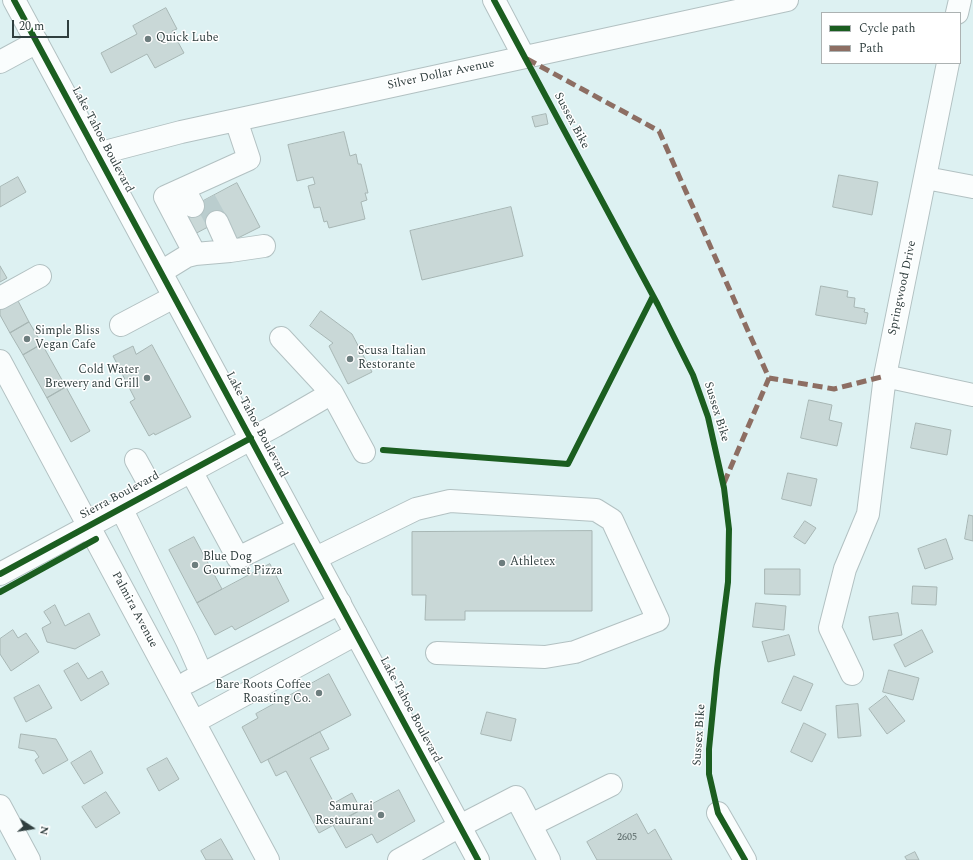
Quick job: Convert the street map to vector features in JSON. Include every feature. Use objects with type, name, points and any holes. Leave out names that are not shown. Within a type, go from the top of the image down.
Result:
[{"type":"main road","name":"Lake Tahoe Boulevard","points":[[14,0],[478,860]]},
{"type":"main road","points":[[494,0],[524,57]]},
{"type":"main road","points":[[957,12],[960,0]]},
{"type":"main road","name":"Silver Dollar Avenue","points":[[97,154],[181,132],[778,1]]},
{"type":"main road","points":[[0,62],[37,42]]},
{"type":"main road","name":"Springwood Drive","points":[[852,674],[830,628],[845,569],[868,514],[885,376],[948,64]]},
{"type":"main road","points":[[214,253],[166,197],[195,194],[249,159],[236,120]]},
{"type":"main road","points":[[926,178],[973,187]]},
{"type":"main road","points":[[210,226],[214,253]]},
{"type":"main road","points":[[161,272],[188,256],[264,246]]},
{"type":"main road","points":[[0,298],[40,276]]},
{"type":"main road","points":[[120,325],[174,296]]},
{"type":"main road","points":[[282,338],[332,394],[364,452]]},
{"type":"main road","name":"Palmira Avenue","points":[[0,361],[268,860]]},
{"type":"main road","points":[[885,376],[973,395]]},
{"type":"main road","name":"Sierra Boulevard","points":[[0,574],[332,394]]},
{"type":"main road","points":[[136,460],[153,491]]},
{"type":"main road","points":[[191,471],[238,558],[299,528]]},
{"type":"main road","points":[[316,558],[416,509],[450,502],[596,510],[612,520],[658,620],[575,652],[545,657],[437,653]]},
{"type":"main road","points":[[121,508],[187,641],[202,675]]},
{"type":"main road","points":[[176,689],[340,603]]},
{"type":"main road","points":[[194,722],[356,634]]},
{"type":"main road","points":[[531,825],[611,785]]},
{"type":"main road","points":[[399,860],[516,797],[549,860]]},
{"type":"main road","points":[[0,806],[29,860]]},
{"type":"main road","points":[[718,813],[745,860]]},
{"type":"building","points":[[166,8],[177,29],[172,31],[184,53],[155,68],[147,54],[111,73],[101,53],[137,34],[133,26]]},
{"type":"building","points":[[546,114],[548,124],[535,127],[532,117]]},
{"type":"building","points":[[344,132],[350,156],[356,154],[358,164],[361,164],[368,193],[365,193],[367,200],[361,202],[365,219],[329,228],[327,221],[324,222],[320,207],[314,208],[308,186],[315,184],[313,177],[297,181],[288,145]]},
{"type":"building","points":[[839,175],[878,182],[872,215],[833,207]]},
{"type":"building","points":[[18,177],[26,192],[0,207],[0,187]]},
{"type":"building","points":[[237,183],[260,227],[234,240],[223,219],[191,236],[179,214]]},
{"type":"building","points":[[511,207],[523,256],[422,280],[410,231]]},
{"type":"building","points":[[0,266],[7,278],[0,282]]},
{"type":"building","points":[[821,286],[848,291],[847,297],[855,298],[854,307],[865,309],[864,312],[868,313],[866,324],[816,315]]},
{"type":"building","points":[[16,297],[29,322],[10,333],[0,315],[0,306]]},
{"type":"building","name":"Scusa Italian Restorante","points":[[321,311],[352,334],[372,372],[348,384],[329,346],[333,343],[310,326]]},
{"type":"building","points":[[29,322],[42,344],[23,355],[10,333]]},
{"type":"building","points":[[42,344],[66,387],[47,398],[23,355]]},
{"type":"building","name":"Cold Water Brewery and Grill","points":[[152,345],[191,417],[155,435],[154,433],[149,436],[130,402],[135,399],[113,356],[133,346],[136,354]]},
{"type":"building","points":[[66,387],[90,431],[71,442],[47,398]]},
{"type":"building","points":[[809,400],[832,405],[829,420],[842,423],[837,446],[801,438]]},
{"type":"building","points":[[916,423],[951,430],[947,455],[911,448]]},
{"type":"building","points":[[788,473],[817,479],[811,506],[782,499]]},
{"type":"building","points":[[969,515],[973,516],[973,541],[965,539]]},
{"type":"building","points":[[805,521],[816,528],[805,544],[794,537]]},
{"type":"building","name":"Athletex","points":[[592,531],[592,611],[465,611],[465,620],[425,620],[426,595],[412,595],[412,532]]},
{"type":"building","points":[[194,537],[222,589],[197,603],[169,550]]},
{"type":"building","points":[[946,539],[953,559],[925,569],[918,549]]},
{"type":"building","points":[[270,564],[289,601],[235,630],[232,626],[215,635],[197,603]]},
{"type":"building","points":[[765,569],[800,569],[800,595],[765,594]]},
{"type":"building","points":[[913,586],[937,587],[936,605],[912,604]]},
{"type":"building","points":[[756,603],[786,606],[784,630],[753,627]]},
{"type":"building","points":[[55,605],[65,626],[89,613],[100,635],[75,649],[47,642],[42,628],[51,623],[44,612]]},
{"type":"building","points":[[898,613],[902,635],[873,640],[869,617]]},
{"type":"building","points":[[13,630],[18,638],[26,633],[39,652],[11,671],[0,654],[0,639]]},
{"type":"building","points":[[922,630],[933,652],[905,667],[894,645]]},
{"type":"building","points":[[789,635],[795,655],[768,662],[762,642]]},
{"type":"building","points":[[78,663],[88,679],[102,671],[109,684],[81,701],[64,671]]},
{"type":"building","points":[[889,670],[919,678],[913,700],[883,692]]},
{"type":"building","points":[[329,674],[351,715],[261,763],[242,727],[258,718],[256,714]]},
{"type":"building","points":[[794,676],[813,684],[801,711],[782,703]]},
{"type":"building","points":[[39,685],[52,708],[26,722],[14,698]]},
{"type":"building","points":[[886,696],[905,721],[887,734],[869,709]]},
{"type":"building","points":[[858,704],[861,736],[838,738],[836,706]]},
{"type":"building","points":[[487,712],[516,719],[511,741],[481,734]]},
{"type":"building","points":[[804,723],[826,734],[812,762],[791,752]]},
{"type":"building","points":[[320,732],[329,749],[310,758],[334,803],[352,793],[361,810],[319,833],[286,771],[276,776],[268,760]]},
{"type":"building","points":[[21,734],[56,739],[68,760],[43,774],[35,760],[39,757],[35,751],[19,748]]},
{"type":"building","points":[[91,751],[103,773],[84,784],[71,763]]},
{"type":"building","points":[[167,758],[179,779],[159,791],[147,769]]},
{"type":"building","name":"Samurai Restaurant","points":[[399,790],[415,821],[377,843],[372,834],[346,848],[333,825]]},
{"type":"building","points":[[106,792],[120,813],[96,828],[82,807]]},
{"type":"building","points":[[637,814],[648,834],[655,829],[672,860],[597,860],[587,842]]},
{"type":"building","points":[[221,839],[233,860],[206,860],[201,851]]},
{"type":"building","points":[[915,852],[919,860],[907,860],[905,857]]},
{"type":"tunnel","points":[[205,200],[217,222]]},
{"type":"marked path","points":[[527,59],[659,131],[769,378],[834,389],[885,376]]},
{"type":"marked path","points":[[724,483],[769,378]]},
{"type":"cycle path","points":[[14,0],[478,860]]},
{"type":"cycle path","name":"Sussex Bike","points":[[494,0],[658,305],[693,375],[708,417],[724,488],[729,529],[728,582],[709,749],[709,774],[718,813],[745,860]]},
{"type":"cycle path","points":[[383,450],[568,464],[653,296]]},
{"type":"cycle path","points":[[0,574],[251,438]]},
{"type":"cycle path","points":[[0,592],[96,539]]},
{"type":"place","name":"Quick Lube","points":[[148,39]]},
{"type":"place","name":"Simple Bliss Vegan Cafe","points":[[27,339]]},
{"type":"place","name":"Scusa Italian Restorante","points":[[350,359]]},
{"type":"place","name":"Cold Water Brewery and Grill","points":[[147,378]]},
{"type":"place","name":"Athletex","points":[[502,563]]},
{"type":"place","name":"Blue Dog Gourmet Pizza","points":[[195,565]]},
{"type":"place","name":"Bare Roots Coffee Roasting Co.","points":[[319,693]]},
{"type":"place","name":"Samurai Restaurant","points":[[381,815]]}]
